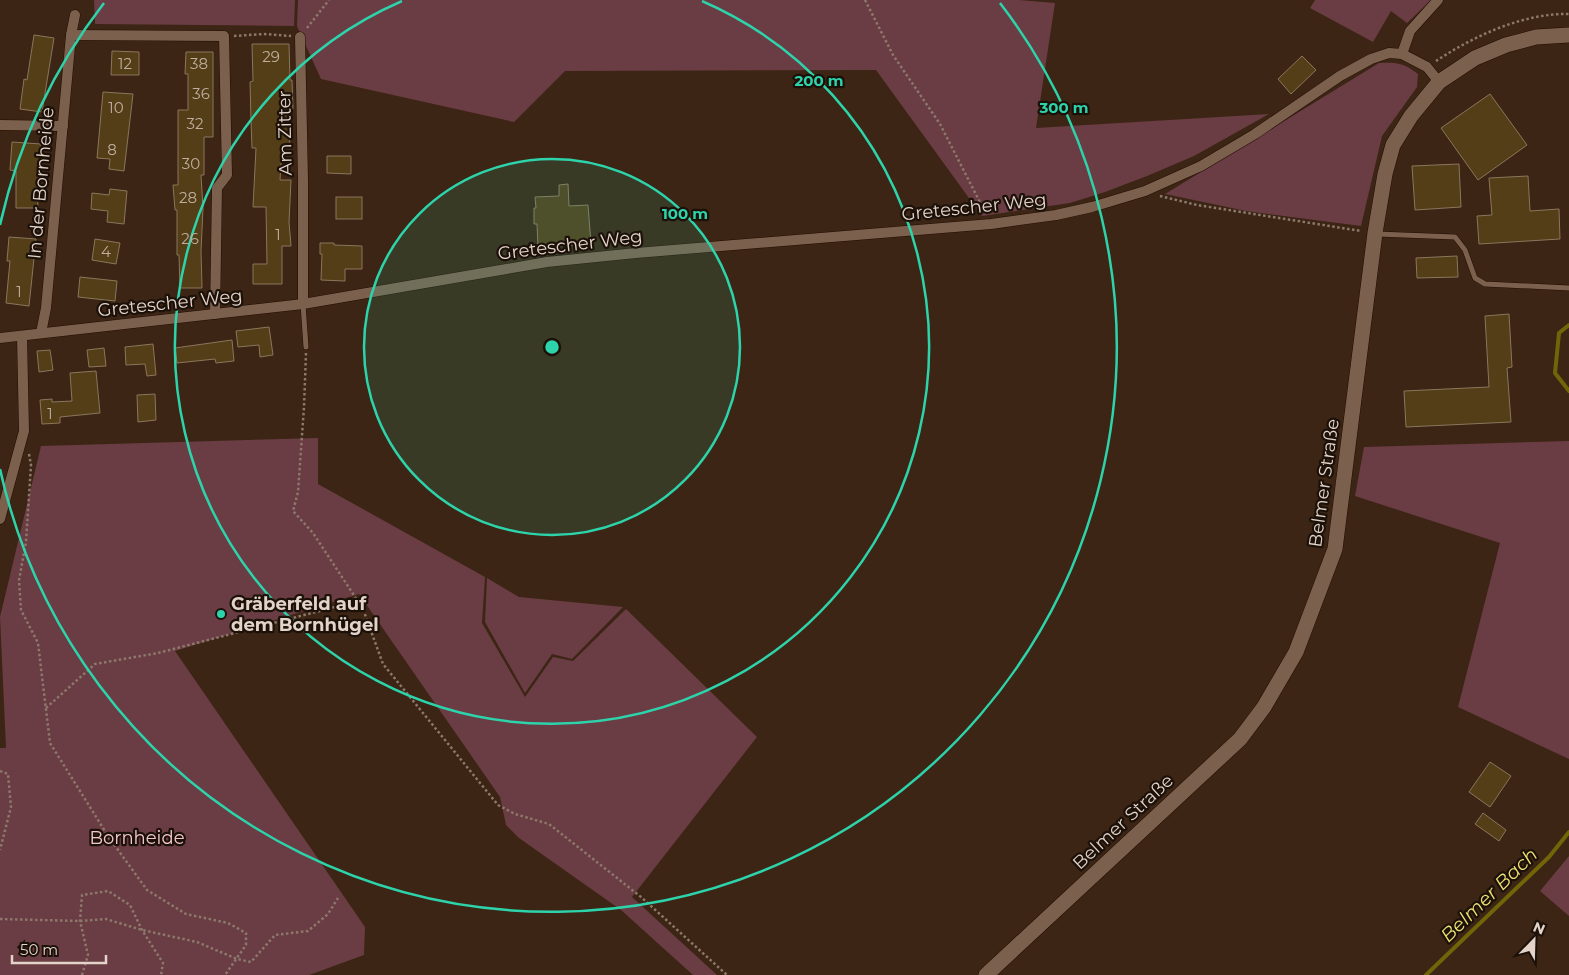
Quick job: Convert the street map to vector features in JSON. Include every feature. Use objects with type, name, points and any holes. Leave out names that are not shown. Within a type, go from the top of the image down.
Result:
[{"type":"street","points":[[1438,0],[1410,31],[1402,54],[1427,67],[1439,82]]},
{"type":"street","name":"In der Bornheide","points":[[41,333],[46,308],[71,35],[76,15]]},
{"type":"street","points":[[71,35],[224,36],[227,175],[217,188],[216,314]]},
{"type":"street","name":"Belmer Straße","points":[[986,975],[1240,739],[1264,707],[1296,652],[1335,549],[1374,234],[1384,174],[1393,145],[1411,116],[1439,82],[1475,58],[1506,44],[1536,37],[1569,35]]},
{"type":"street","name":"Am Zitter","points":[[300,37],[303,304]]},
{"type":"street","name":"Gretescher Weg","points":[[0,338],[303,304],[547,262],[663,250],[990,224],[1056,215],[1092,207],[1144,191],[1201,166],[1255,134],[1340,76],[1371,59],[1390,53],[1402,54]]},
{"type":"street","points":[[0,125],[63,126]]},
{"type":"street","points":[[0,519],[24,431],[22,336]]},
{"type":"lane","points":[[1374,234],[1455,238],[1465,250],[1475,278],[1485,284],[1569,288]]},
{"type":"lane","points":[[303,304],[306,347]]},
{"type":"path","points":[[224,36],[264,34],[300,37],[329,0]]},
{"type":"path","points":[[865,0],[893,55],[940,124],[990,224]]},
{"type":"path","points":[[1144,191],[1197,205],[1374,234]]},
{"type":"path","points":[[306,347],[298,492],[292,511],[313,533],[363,609],[383,664],[498,805],[515,814],[549,824],[641,897],[727,975]]},
{"type":"path","points":[[21,446],[29,452],[31,465],[26,542],[19,580],[21,610],[38,643],[50,743],[108,836],[147,890],[186,914],[228,923],[246,933],[246,945],[225,975]]},
{"type":"path","points":[[46,708],[95,664],[158,653],[358,601]]},
{"type":"path","points":[[0,771],[8,774],[11,807],[0,850]]},
{"type":"path","points":[[82,975],[88,956],[80,921],[82,895],[108,891],[130,905],[142,930],[163,963],[161,975]]},
{"type":"path","points":[[0,919],[80,921],[106,919],[142,930],[197,942],[237,959],[251,962],[275,935],[308,931],[328,914],[338,898]]},
{"type":"green space","points":[[94,0],[295,0],[294,26],[95,24]]},
{"type":"green space","points":[[298,0],[1019,0],[1055,3],[1036,128],[1269,114],[1194,156],[1105,192],[1070,203],[982,216],[876,70],[565,71],[514,122],[321,79],[297,26]]},
{"type":"green space","points":[[1315,0],[1431,0],[1407,23],[1391,11],[1373,42],[1310,8]]},
{"type":"green space","points":[[1379,63],[1400,64],[1413,70],[1418,74],[1417,87],[1382,136],[1361,226],[1246,211],[1165,194]]},
{"type":"green space","name":"Bornheide","points":[[318,438],[318,484],[485,577],[482,623],[525,697],[553,657],[573,661],[626,609],[757,737],[632,897],[717,975],[693,975],[621,910],[519,838],[506,825],[500,797],[359,594],[175,651],[365,927],[364,955],[309,975],[0,975],[0,748],[6,748],[0,617],[41,446]]},
{"type":"green space","points":[[1569,441],[1569,759],[1458,707],[1500,543],[1355,496],[1364,447]]},
{"type":"green space","points":[[487,578],[519,597],[623,607],[572,659],[552,654],[525,693],[485,622]]},
{"type":"green space","points":[[1569,856],[1569,916],[1540,891]]},
{"type":"building","points":[[34,35],[54,38],[42,112],[20,109],[24,79],[27,80]]},
{"type":"building","points":[[252,44],[289,44],[293,109],[288,109],[290,147],[282,147],[280,180],[291,180],[289,222],[291,246],[282,246],[282,284],[253,284],[253,264],[267,264],[266,207],[253,207],[256,148],[252,148],[250,82],[253,81]]},
{"type":"building","points":[[112,51],[139,52],[139,75],[111,75]]},
{"type":"building","points":[[186,52],[213,52],[213,137],[204,137],[204,175],[201,175],[203,208],[202,288],[180,288],[179,255],[177,255],[177,210],[175,210],[173,185],[178,185],[178,110],[188,110],[188,74],[185,74]]},
{"type":"building","points":[[1302,56],[1316,70],[1291,94],[1278,79]]},
{"type":"building","points":[[103,92],[133,94],[124,171],[109,169],[110,159],[97,158]]},
{"type":"building","points":[[1490,94],[1527,145],[1478,180],[1441,128]]},
{"type":"building","points":[[12,142],[41,144],[37,183],[38,208],[16,208],[16,171],[10,170]]},
{"type":"building","points":[[327,156],[351,156],[351,174],[327,173]]},
{"type":"building","points":[[1459,164],[1461,207],[1415,210],[1412,166]]},
{"type":"building","points":[[1528,176],[1530,211],[1559,209],[1560,239],[1479,244],[1477,216],[1492,215],[1489,178]]},
{"type":"building","points":[[568,184],[569,206],[588,205],[591,244],[538,247],[537,224],[534,224],[535,197],[559,196],[559,185]]},
{"type":"building","points":[[110,189],[127,191],[124,224],[107,222],[108,211],[91,209],[92,193],[109,195]]},
{"type":"building","points":[[336,197],[362,197],[362,219],[336,219]]},
{"type":"building","points":[[9,237],[36,239],[29,306],[6,303],[10,261],[7,261]]},
{"type":"building","points":[[95,239],[120,243],[116,264],[92,260]]},
{"type":"building","points":[[320,243],[362,246],[362,269],[345,269],[345,281],[321,280],[322,254],[320,254]]},
{"type":"building","points":[[1457,256],[1458,277],[1417,278],[1416,258]]},
{"type":"building","points":[[80,277],[117,281],[115,301],[78,297]]},
{"type":"building","points":[[1509,314],[1512,367],[1507,368],[1511,422],[1406,427],[1404,391],[1489,387],[1485,316]]},
{"type":"building","points":[[269,327],[273,355],[260,357],[259,345],[238,347],[236,331]]},
{"type":"building","points":[[232,340],[234,361],[216,363],[215,359],[177,363],[175,348]]},
{"type":"building","points":[[153,344],[156,375],[147,376],[145,364],[126,365],[125,347]]},
{"type":"building","points":[[104,348],[106,366],[89,367],[87,350]]},
{"type":"building","points":[[50,350],[53,370],[39,372],[37,351]]},
{"type":"building","points":[[96,371],[100,413],[60,417],[60,423],[42,424],[40,400],[52,399],[52,402],[72,401],[70,373]]},
{"type":"building","points":[[155,394],[156,420],[138,422],[137,395]]},
{"type":"building","points":[[1490,762],[1511,776],[1490,807],[1469,792]]},
{"type":"building","points":[[1483,813],[1506,830],[1499,841],[1475,824]]},
{"type":"waterway","name":"Belmer Bach","points":[[1569,325],[1559,333],[1555,373],[1569,391]]},
{"type":"waterway","name":"Belmer Bach","points":[[1426,975],[1549,857],[1569,832]]},
{"type":"place","name":"Gräberfeld auf dem Bornhügel","points":[[221,614]]}]
